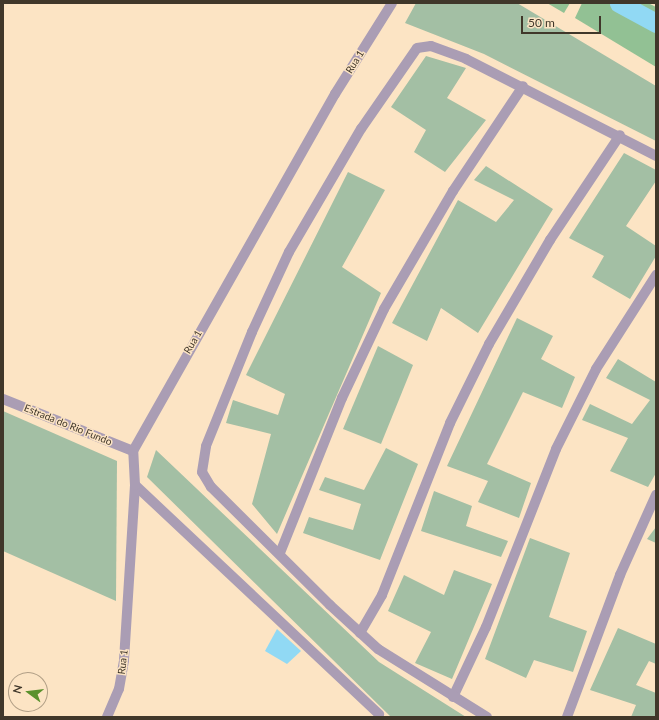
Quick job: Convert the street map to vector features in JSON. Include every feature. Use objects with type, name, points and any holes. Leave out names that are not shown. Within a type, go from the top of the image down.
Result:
[{"type":"street","name":"Rua 1","points":[[107,717],[118,689],[124,660],[135,485],[133,451],[335,94],[392,3]]},
{"type":"street","points":[[488,717],[378,650],[211,487],[202,463],[252,332],[289,252],[361,129],[417,48],[441,48],[523,86],[620,135],[656,156]]},
{"type":"street","points":[[280,553],[342,398],[384,309],[453,191],[523,86]]},
{"type":"street","points":[[360,633],[382,595],[447,429],[489,344],[550,240],[620,135]]},
{"type":"street","points":[[453,697],[486,627],[556,449],[596,369],[656,275]]},
{"type":"street","name":"Estrada do Rio Fundo","points":[[3,399],[133,451]]},
{"type":"street","points":[[135,485],[379,714]]},
{"type":"street","points":[[567,717],[620,574],[656,496]]},
{"type":"green space","points":[[416,3],[517,3],[656,86],[656,141],[484,54],[405,23]]},
{"type":"green space","points":[[547,3],[570,3],[564,13]]},
{"type":"green space","points":[[582,3],[648,3],[656,7],[656,67],[575,18]]},
{"type":"green space","points":[[426,56],[466,68],[447,98],[486,120],[445,172],[414,152],[426,130],[391,107]]},
{"type":"green space","points":[[624,153],[656,170],[656,181],[626,226],[656,246],[656,256],[630,299],[592,277],[604,256],[569,238]]},
{"type":"green space","points":[[486,166],[553,209],[478,333],[441,308],[427,341],[392,323],[458,200],[496,222],[514,200],[474,180]]},
{"type":"green space","points":[[348,172],[385,190],[342,267],[381,293],[277,534],[252,504],[271,434],[226,423],[233,400],[278,415],[285,394],[246,375]]},
{"type":"green space","points":[[517,318],[553,336],[541,359],[575,377],[562,408],[523,392],[487,464],[531,483],[519,518],[478,502],[488,481],[447,466]]},
{"type":"green space","points":[[378,346],[413,365],[381,444],[343,429]]},
{"type":"green space","points":[[618,359],[656,382],[656,473],[648,487],[610,471],[628,438],[582,420],[590,404],[632,424],[650,400],[606,378]]},
{"type":"green space","points":[[3,411],[117,461],[116,601],[3,551]]},
{"type":"green space","points":[[386,448],[418,464],[380,560],[303,533],[309,517],[353,530],[361,504],[319,490],[325,477],[364,490]]},
{"type":"green space","points":[[156,450],[379,662],[466,717],[391,717],[147,477]]},
{"type":"green space","points":[[434,491],[472,506],[466,526],[508,541],[501,557],[421,531]]},
{"type":"green space","points":[[656,527],[656,543],[647,539]]},
{"type":"green space","points":[[530,538],[570,553],[549,617],[587,631],[573,672],[534,660],[526,678],[485,659]]},
{"type":"green space","points":[[454,570],[492,584],[452,679],[415,663],[431,632],[388,611],[404,575],[444,595]]},
{"type":"green space","points":[[618,628],[656,644],[656,664],[649,661],[636,685],[656,693],[656,717],[631,717],[636,705],[590,690]]},
{"type":"water","points":[[277,629],[301,651],[287,664],[265,651]]},
{"type":"waterway","points":[[619,3],[656,23]]}]
